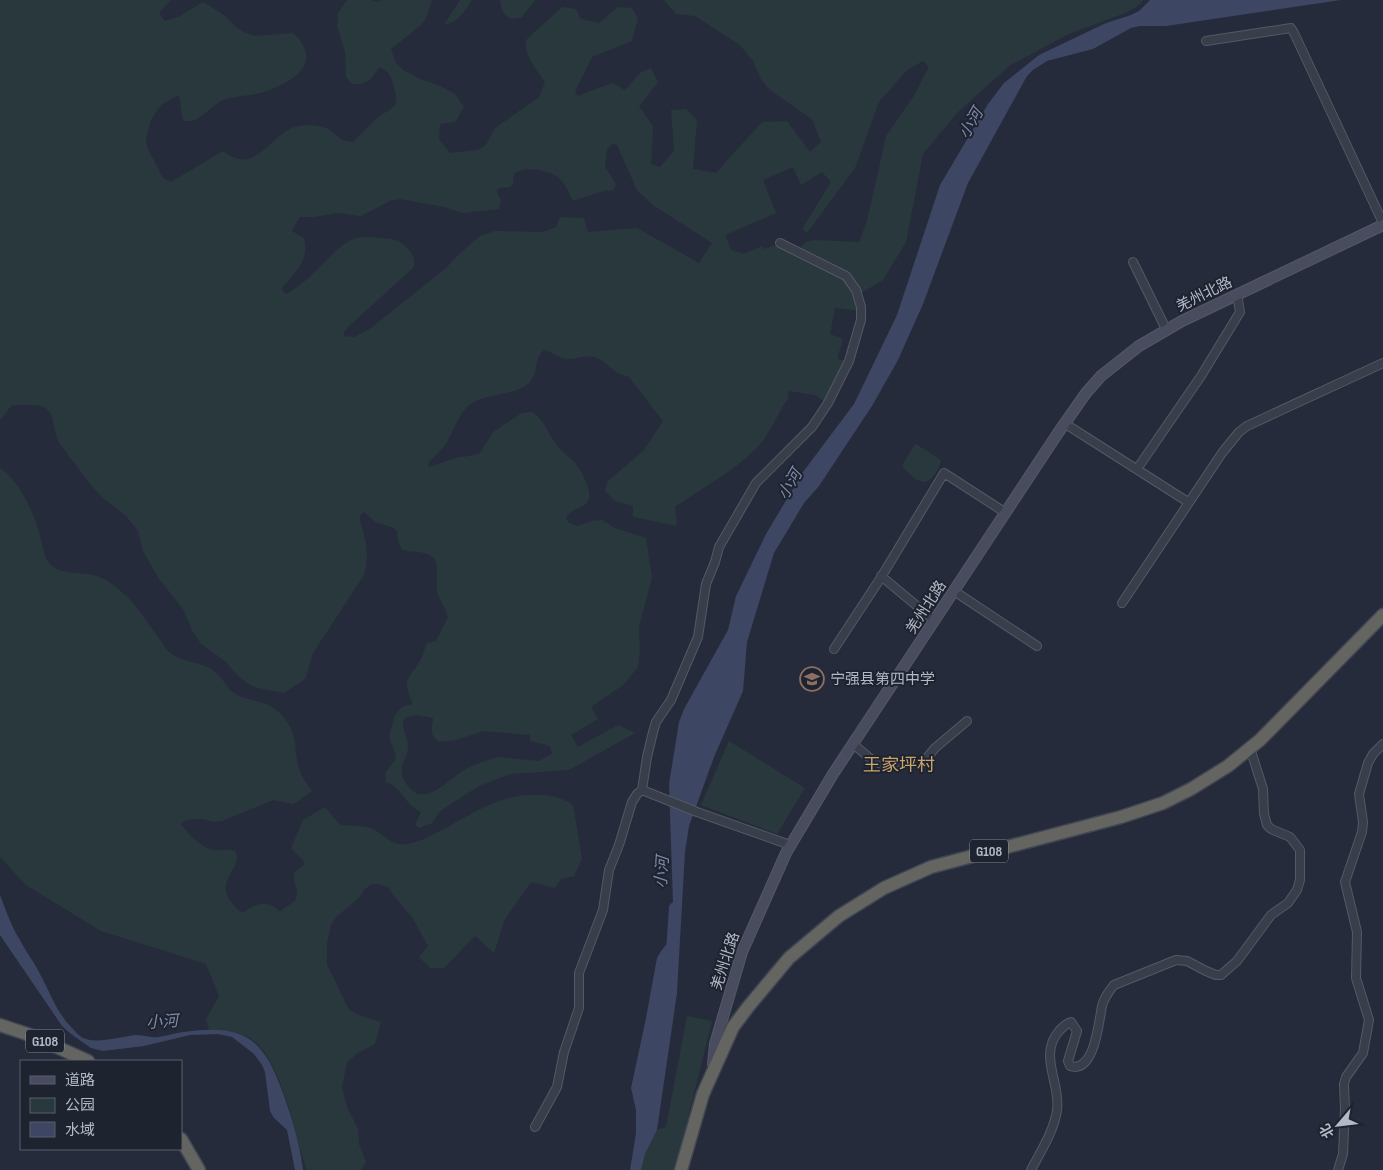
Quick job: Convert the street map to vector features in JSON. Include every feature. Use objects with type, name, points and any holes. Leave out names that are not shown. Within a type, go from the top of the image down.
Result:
[{"type":"highway","name":"G108","points":[[681,1170],[699,1107],[713,1069],[733,1027],[776,972],[816,934],[865,898],[931,867],[1121,817],[1163,803],[1214,775],[1250,748],[1277,724],[1383,615]]},
{"type":"highway","name":"G108","points":[[0,1025],[30,1035],[86,1060]]},
{"type":"highway","points":[[182,1141],[199,1170]]},
{"type":"main road","name":"羌州北路","points":[[713,1069],[715,1044],[742,952],[790,845],[853,744],[1064,423],[1086,393],[1107,370],[1166,329],[1383,224]]},
{"type":"main road","name":"羌州北路","points":[[1293,268],[1322,259],[1383,231]]},
{"type":"street","points":[[1206,41],[1291,28],[1383,224]]},
{"type":"street","points":[[645,792],[647,757],[656,722],[671,700],[698,637],[706,584],[719,546],[756,483],[812,427],[828,402],[849,361],[861,320],[861,307],[856,290],[846,276],[780,243]]},
{"type":"street","points":[[1133,262],[1166,329]]},
{"type":"street","points":[[1137,469],[1201,376],[1240,312],[1237,294]]},
{"type":"street","points":[[1122,603],[1188,502],[1238,432],[1246,426],[1383,363]]},
{"type":"street","points":[[1064,423],[1188,502]]},
{"type":"street","points":[[834,649],[944,473],[1006,513]]},
{"type":"street","points":[[881,576],[935,621]]},
{"type":"street","points":[[954,591],[1037,646]]},
{"type":"street","points":[[853,744],[871,759],[883,765],[891,765],[901,761],[922,764],[935,748],[967,721]]},
{"type":"street","points":[[1338,1170],[1344,1154],[1344,1084],[1363,1053],[1369,1020],[1356,978],[1357,932],[1345,882],[1362,832],[1363,822],[1359,794],[1368,763],[1373,754],[1383,744]]},
{"type":"street","points":[[1031,1170],[1054,1126],[1058,1100],[1050,1069],[1050,1058],[1052,1043],[1056,1033],[1066,1023],[1071,1022],[1077,1031],[1068,1061],[1070,1066],[1076,1068],[1081,1066],[1093,1049],[1103,1003],[1114,985],[1176,960],[1187,961],[1206,971],[1221,975],[1238,961],[1271,915],[1288,903],[1295,895],[1300,880],[1300,850],[1290,837],[1271,829],[1267,825],[1264,814],[1264,788],[1250,748]]},
{"type":"street","points":[[535,1127],[557,1087],[564,1052],[579,1008],[580,973],[603,910],[609,870],[632,802],[638,794],[645,792],[790,845]]},
{"type":"green space","points":[[0,0],[171,0],[159,13],[165,21],[178,17],[203,2],[224,15],[237,28],[246,33],[255,36],[293,33],[303,45],[306,55],[305,65],[299,73],[279,86],[256,94],[226,99],[201,117],[191,121],[183,121],[179,95],[162,104],[151,120],[146,138],[147,147],[163,178],[171,182],[223,151],[234,158],[244,160],[252,158],[283,133],[296,127],[311,125],[326,128],[342,140],[353,142],[375,120],[393,107],[396,99],[395,93],[391,78],[385,70],[379,67],[372,78],[361,84],[352,84],[346,77],[345,52],[337,25],[338,13],[347,0],[371,0],[376,2],[382,0],[432,0],[426,18],[421,25],[391,49],[396,63],[403,70],[455,94],[464,107],[455,122],[440,124],[439,139],[450,153],[478,150],[486,145],[495,128],[539,97],[545,82],[529,57],[526,40],[562,7],[576,9],[581,19],[599,23],[618,7],[632,8],[638,18],[632,41],[592,57],[575,91],[578,96],[612,83],[625,90],[640,73],[651,68],[658,82],[639,106],[653,126],[651,164],[660,167],[674,151],[671,110],[686,109],[697,120],[693,169],[716,173],[762,122],[787,121],[810,152],[821,142],[812,119],[767,87],[753,61],[740,45],[695,16],[676,14],[664,0],[1144,0],[1125,13],[1069,34],[1009,66],[957,113],[923,154],[906,242],[883,280],[860,294],[837,267],[800,248],[806,242],[813,240],[859,242],[867,221],[886,136],[913,97],[929,67],[923,61],[906,71],[879,102],[855,168],[807,233],[802,229],[831,182],[822,172],[801,185],[793,167],[763,180],[776,213],[725,235],[731,250],[744,254],[762,246],[764,249],[775,245],[841,277],[851,285],[859,311],[835,308],[830,334],[843,339],[837,359],[845,361],[825,402],[815,395],[788,391],[788,398],[765,438],[757,448],[728,472],[675,507],[677,526],[633,517],[633,506],[615,501],[605,491],[607,482],[644,450],[663,421],[628,376],[618,373],[599,359],[587,356],[567,359],[544,350],[538,358],[534,376],[528,384],[515,391],[479,400],[468,406],[447,442],[429,462],[428,467],[455,458],[480,453],[493,432],[522,413],[532,412],[544,424],[558,447],[575,463],[583,475],[589,490],[589,499],[585,505],[568,515],[566,518],[568,522],[577,526],[602,520],[615,528],[646,538],[652,578],[639,626],[640,650],[638,667],[623,685],[591,707],[598,719],[571,735],[578,747],[618,725],[635,733],[569,770],[510,774],[479,786],[440,811],[432,823],[419,828],[415,825],[421,812],[410,804],[396,787],[385,782],[386,772],[395,760],[396,755],[389,737],[395,715],[402,707],[413,704],[409,695],[408,680],[422,657],[427,643],[436,641],[448,617],[437,591],[437,568],[433,558],[424,553],[402,550],[394,528],[375,522],[364,512],[360,515],[360,518],[367,548],[364,575],[313,653],[306,677],[284,693],[258,688],[250,685],[238,676],[225,661],[201,644],[193,632],[183,609],[159,579],[143,551],[138,531],[126,516],[103,498],[90,484],[60,444],[52,416],[46,408],[37,405],[12,405],[0,420]],"holes":[[[613,143],[617,145],[637,190],[653,205],[712,243],[699,263],[637,228],[588,232],[584,218],[560,217],[556,227],[543,232],[495,231],[480,236],[445,269],[371,328],[354,337],[344,336],[344,332],[413,268],[413,255],[398,241],[369,237],[354,239],[337,250],[297,287],[286,294],[281,289],[296,272],[305,253],[304,238],[292,231],[300,217],[315,217],[337,213],[361,216],[390,201],[400,199],[444,207],[463,213],[499,209],[501,200],[496,190],[510,187],[513,184],[514,174],[531,169],[545,171],[561,180],[573,201],[614,189],[616,184],[605,167],[607,150]],[[416,715],[433,718],[433,735],[440,742],[456,740],[483,731],[530,735],[530,741],[550,746],[552,754],[539,761],[498,757],[468,768],[438,789],[425,794],[417,794],[405,782],[401,769],[408,747],[403,720]]]},
{"type":"green space","points":[[460,0],[472,0],[454,22],[444,25]]},
{"type":"green space","points":[[500,0],[535,0],[522,17],[512,18],[503,12]]},
{"type":"green space","points":[[916,444],[941,460],[935,474],[930,480],[924,482],[908,473],[902,465]]},
{"type":"green space","points":[[0,468],[14,480],[25,498],[38,528],[45,554],[54,568],[66,572],[97,576],[112,584],[133,603],[165,648],[174,656],[209,668],[217,673],[234,693],[272,707],[278,711],[289,725],[294,736],[300,772],[312,791],[292,804],[273,800],[222,821],[213,822],[194,819],[184,821],[181,824],[192,837],[205,847],[215,850],[235,851],[237,858],[228,878],[226,893],[231,902],[242,913],[261,904],[269,905],[280,911],[295,901],[297,891],[294,873],[305,864],[291,848],[303,820],[325,807],[340,825],[370,828],[397,844],[402,844],[412,843],[425,838],[484,807],[518,796],[547,795],[563,799],[573,805],[582,859],[574,876],[561,879],[555,888],[531,882],[505,919],[494,953],[475,936],[444,968],[430,968],[419,957],[428,946],[412,917],[389,888],[380,884],[371,884],[359,898],[336,917],[331,925],[327,944],[327,964],[347,1006],[359,1015],[381,1022],[375,1044],[358,1053],[347,1062],[342,1087],[347,1107],[358,1129],[359,1144],[366,1162],[361,1170],[307,1170],[286,1099],[271,1063],[250,1038],[235,1032],[209,1030],[206,1019],[219,996],[206,964],[101,931],[26,885],[0,857]]},
{"type":"green space","points":[[729,741],[805,788],[777,834],[701,805]]},
{"type":"green space","points":[[687,1016],[712,1021],[675,1170],[641,1170],[645,1154],[657,1130],[666,1127]]},
{"type":"water","points":[[1150,0],[1341,0],[1166,26],[1131,28],[1093,49],[1047,61],[1027,76],[968,183],[923,304],[898,360],[872,406],[819,486],[804,503],[774,553],[747,642],[743,691],[714,757],[689,826],[685,852],[677,993],[657,1130],[645,1154],[641,1170],[630,1170],[636,1133],[636,1110],[631,1088],[657,958],[674,932],[669,784],[679,722],[684,709],[728,630],[736,596],[766,534],[803,472],[854,404],[897,315],[940,185],[988,104],[1004,83],[1039,55],[1106,23],[1131,15],[1139,11]]},
{"type":"water","points":[[0,895],[14,929],[39,971],[58,1009],[66,1021],[83,1038],[101,1040],[135,1035],[161,1037],[184,1032],[222,1030],[248,1038],[259,1047],[268,1059],[290,1112],[303,1170],[295,1170],[287,1130],[274,1118],[270,1111],[265,1072],[262,1065],[254,1054],[232,1037],[218,1034],[190,1035],[144,1046],[103,1051],[91,1048],[62,1026],[0,935]]},
{"type":"waterway","name":"小河","points":[[672,951],[675,908]]},
{"type":"place","name":"宁强县第四中学","points":[[812,679]]},
{"type":"district","name":"王家坪村","points":[[899,765]]}]
